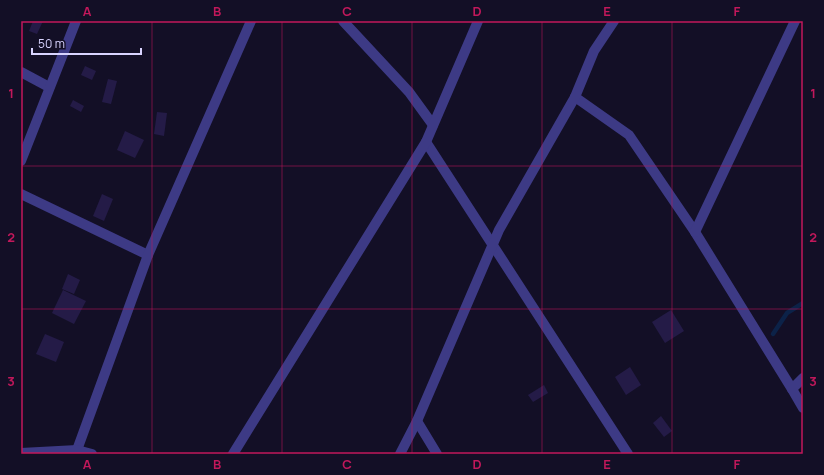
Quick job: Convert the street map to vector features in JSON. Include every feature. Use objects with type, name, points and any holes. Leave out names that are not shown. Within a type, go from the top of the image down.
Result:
[{"type":"street","points":[[21,162],[76,21]]},
{"type":"street","points":[[77,450],[148,255],[251,21]]},
{"type":"street","points":[[343,21],[409,92],[433,125]]},
{"type":"street","points":[[233,454],[426,142],[478,21]]},
{"type":"street","points":[[400,454],[417,421],[499,230],[575,97],[594,51],[614,21]]},
{"type":"street","points":[[695,232],[795,21]]},
{"type":"street","points":[[21,72],[49,87]]},
{"type":"street","points":[[575,97],[629,135],[695,232],[803,408]]},
{"type":"street","points":[[426,142],[628,454]]},
{"type":"street","points":[[21,194],[148,255]]},
{"type":"street","points":[[792,389],[803,378]]},
{"type":"street","points":[[417,421],[437,454]]},
{"type":"street","points":[[21,453],[77,450],[92,454]]},
{"type":"building","points":[[33,21],[43,21],[37,34],[29,31]]},
{"type":"building","points":[[85,66],[96,71],[92,80],[81,75]]},
{"type":"building","points":[[108,79],[117,81],[111,104],[102,102]]},
{"type":"building","points":[[73,100],[84,106],[81,112],[70,106]]},
{"type":"building","points":[[157,112],[167,113],[164,136],[154,134]]},
{"type":"building","points":[[125,131],[144,140],[135,158],[117,150]]},
{"type":"building","points":[[102,194],[113,199],[104,221],[93,216]]},
{"type":"building","points":[[68,274],[80,280],[74,294],[62,289]]},
{"type":"building","points":[[63,290],[86,301],[74,324],[52,313]]},
{"type":"building","points":[[671,310],[684,331],[665,343],[652,322]]},
{"type":"building","points":[[45,334],[64,342],[56,362],[36,354]]},
{"type":"building","points":[[630,367],[641,385],[626,395],[615,377]]},
{"type":"building","points":[[544,385],[548,393],[533,402],[528,395]]},
{"type":"building","points":[[661,416],[672,431],[664,437],[653,423]]},
{"type":"waterway","points":[[773,334],[787,313],[803,303]]}]
